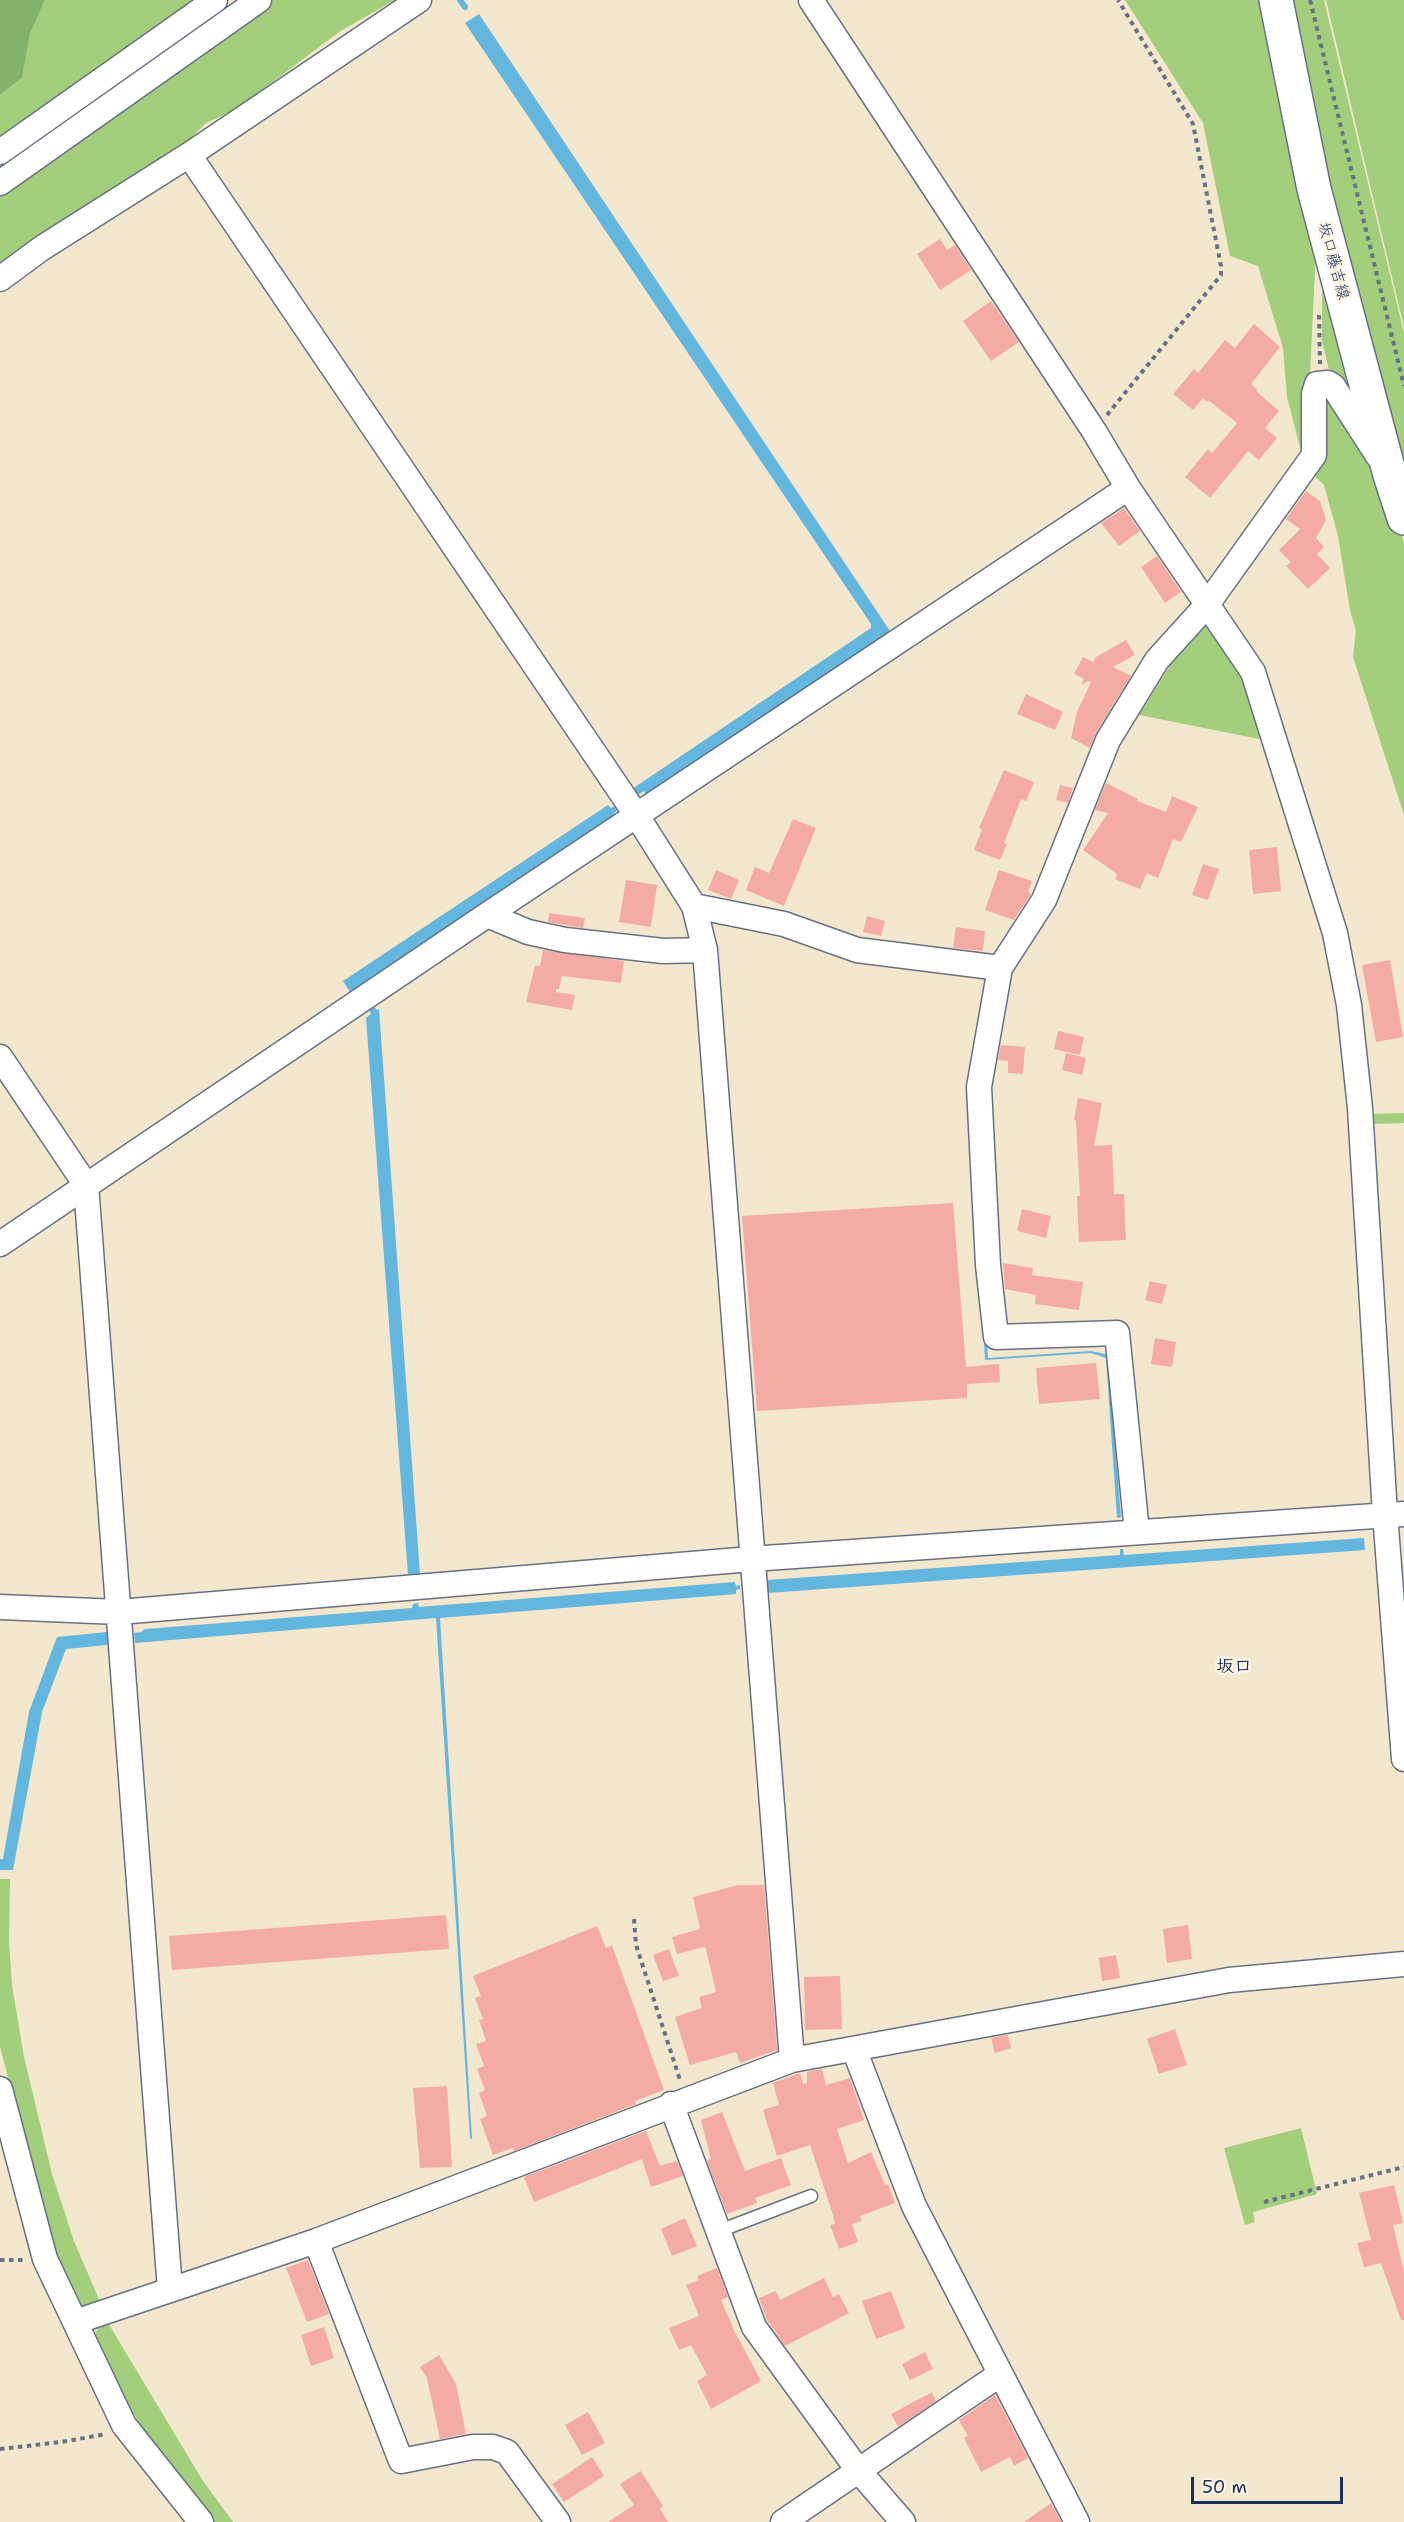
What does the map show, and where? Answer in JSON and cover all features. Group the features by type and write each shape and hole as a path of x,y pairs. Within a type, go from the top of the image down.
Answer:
{"main road":[{"name":"坂口藤吉線","path":"1276,0 1314,189 1390,476 1404,518"}],"street":[{"path":"0,152 215,0"},
{"path":"0,183 259,0"},
{"path":"0,279 42,248 189,155 419,0"},
{"path":"811,0 1094,431 1128,488 1253,672 1335,933 1349,1005 1360,1108 1394,1514 1404,1759"},
{"path":"189,155 637,816 694,906 705,950 792,2060"},
{"path":"1137,1532 1117,1333 996,1337 988,1265 979,1087 1000,968 1044,900 1108,740 1157,660 1206,606 1314,455 1314,394 1317,384 1328,383 1333,386 1390,476"},
{"path":"0,1244 487,915 1128,488"},
{"path":"694,906 784,924 857,950 1000,968"},
{"path":"487,915 528,932 565,940 663,951 705,950"},
{"path":"0,1057 86,1185 170,2290"},
{"path":"0,1607 120,1612 751,1559 1394,1514"},
{"path":"75,2322 316,2241 679,2101 792,2060 1229,1980 1404,1965"},
{"path":"854,2049 914,2206 999,2375 1077,2522"},
{"path":"0,2090 45,2259 124,2425 201,2522"},
{"path":"679,2101 719,2230 754,2327 858,2470 903,2522"},
{"path":"316,2241 401,2461 474,2447 493,2447 507,2452 558,2522"},
{"path":"783,2522 999,2375"}],"lane":[{"path":"719,2230 811,2196"}],"path":[{"path":"1094,431 1221,275 1193,124 1118,0"},
{"path":"1310,0 1404,386"},
{"path":"634,1919 636,1945 679,2101"},
{"path":"1264,2202 1404,2167"},
{"path":"0,2449 103,2436 124,2425"}],"green space":[{"path":"0,0 45,0 30,34 22,78 0,95"},
{"path":"45,0 203,0 0,143 0,95 22,78 30,34"},
{"path":"273,0 395,0 339,32 237,109 206,123 187,142 0,272 0,193 247,22"},
{"path":"1125,0 1263,0 1317,228 1309,396 1303,459 1287,397 1283,348 1258,266 1230,256 1203,123"},
{"path":"1282,0 1324,0 1404,333 1404,483"},
{"path":"1326,0 1404,0 1404,327 1369,181"},
{"path":"1322,276 1372,434 1330,374 1322,341"},
{"path":"1326,396 1388,485 1404,543 1404,815 1353,657 1356,631 1350,610 1338,536 1324,485 1314,475"},
{"path":"1207,622 1246,682 1264,740 1139,715 1173,661"},
{"path":"1404,1113 1404,1123 1372,1124 1371,1114"},
{"path":"0,1879 10,1879 9,1942 12,1985 24,2057 52,2174 74,2241 101,2304 90,2308 76,2304 62,2275 0,2047"},
{"path":"1301,2128 1317,2194 1253,2212 1255,2222 1245,2225 1224,2148"},
{"path":"108,2323 203,2481 233,2522 212,2522 185,2489 137,2419 111,2376 94,2336 98,2328"}],"water":[{"path":"479,14 890,631 646,795 644,791 636,796 632,789 871,628 871,624 465,23"},
{"path":"608,805 611,808 614,806 617,811 615,815 360,985 362,989 357,993 355,989 350,992 343,981"},
{"path":"377,1001 374,1007 379,1009 420,1574 408,1575 366,1018 371,1014 368,1008"},
{"path":"972,1107 988,1358 1091,1351 1105,1354 1108,1358 1121,1517 1117,1518 1106,1358 1091,1353 985,1360"},
{"path":"1364,1538 1365,1550 768,1593 767,1580 1120,1555 1120,1549 1123,1549 1124,1555"},
{"path":"735,1582 736,1586 740,1585 736,1594 440,1618 472,2139 470,2138 436,1618 135,1643 134,1633 145,1629 412,1608 413,1604 418,1603 419,1607"},
{"path":"107,1632 107,1636 110,1635 107,1645 66,1649 42,1712 13,1870 0,1870 0,1859 3,1859 29,1712 57,1637"}],"building":[{"path":"940,239 947,250 955,245 971,270 940,290 917,254"},
{"path":"991,301 1019,342 991,361 963,321"},
{"path":"1254,324 1280,347 1251,384 1279,411 1265,428 1277,438 1259,460 1248,451 1210,498 1185,477 1208,449 1212,453 1237,423 1208,400 1207,402 1203,398 1193,410 1173,394 1194,369 1198,373 1225,340 1235,348"},
{"path":"1306,491 1320,501 1326,520 1316,538 1324,547 1317,554 1330,568 1308,589 1286,566 1291,562 1279,550 1300,529 1286,519"},
{"path":"1124,508 1140,531 1119,546 1101,523"},
{"path":"1157,556 1181,592 1165,603 1141,567"},
{"path":"1126,640 1135,655 1113,667 1131,676 1096,733 1090,748 1071,738 1077,712 1091,682 1088,681 1081,685 1084,679 1074,674 1083,657 1093,662 1096,657"},
{"path":"1026,694 1063,712 1055,730 1017,714"},
{"path":"1004,770 1034,782 1026,801 1021,799 1000,860 974,850 982,829 979,828"},
{"path":"1106,783 1138,799 1137,801 1166,812 1172,796 1198,807 1181,842 1173,839 1158,878 1147,873 1140,889 1115,879 1117,874 1083,850 1108,813 1095,810"},
{"path":"1060,785 1073,788 1068,803 1056,800"},
{"path":"793,819 816,828 784,906 746,890 755,867 769,873"},
{"path":"1277,847 1281,891 1253,894 1249,850"},
{"path":"1203,864 1219,869 1208,900 1192,895"},
{"path":"716,870 739,880 731,899 708,890"},
{"path":"999,870 1032,881 1028,892 1031,894 1014,920 985,910"},
{"path":"626,880 657,885 651,927 619,922"},
{"path":"549,913 585,918 583,928 548,922"},
{"path":"867,916 885,921 881,936 863,932"},
{"path":"956,927 985,931 983,951 953,948"},
{"path":"543,950 624,961 621,983 562,976 556,992 575,995 572,1010 526,1002 535,966 540,966"},
{"path":"1390,960 1403,1037 1376,1042 1362,965"},
{"path":"1058,1031 1084,1037 1080,1055 1054,1049"},
{"path":"1001,1045 1025,1047 1023,1074 1008,1073 1008,1061 998,1060"},
{"path":"1066,1053 1086,1058 1082,1075 1062,1070"},
{"path":"1078,1098 1102,1103 1094,1146 1112,1145 1114,1194 1124,1194 1126,1240 1079,1242 1077,1196 1080,1196 1076,1121 1074,1120"},
{"path":"953,1203 966,1367 999,1364 1000,1382 967,1384 967,1398 757,1411 742,1216"},
{"path":"1022,1209 1051,1216 1046,1238 1017,1231"},
{"path":"1003,1263 1033,1268 1032,1275 1083,1282 1079,1310 1035,1304 1036,1295 1005,1289"},
{"path":"1150,1281 1167,1285 1162,1304 1145,1300"},
{"path":"1155,1338 1176,1342 1172,1367 1151,1364"},
{"path":"1096,1363 1100,1399 1039,1404 1036,1368"},
{"path":"738,1885 764,1885 777,2050 740,2063 736,2052 690,2065 675,2017 702,2008 699,1997 716,1992 706,1949 704,1947 677,1954 672,1937 700,1929 693,1897"},
{"path":"446,1915 449,1949 172,1970 169,1936"},
{"path":"1188,1925 1192,1959 1167,1963 1163,1929"},
{"path":"597,1926 606,1948 612,1945 664,2090 635,2101 636,2104 514,2151 513,2148 493,2155 480,2119 487,2116 479,2093 485,2090 477,2069 484,2066 476,2044 486,2041 479,2020 483,2019 475,1998 481,1996 473,1976"},
{"path":"669,1949 679,1976 663,1981 653,1955"},
{"path":"1116,1955 1120,1978 1102,1981 1099,1958"},
{"path":"840,1976 842,2029 805,2030 804,1977"},
{"path":"1175,2029 1187,2065 1159,2074 1147,2039"},
{"path":"1008,2035 1011,2048 995,2053 991,2038"},
{"path":"822,2069 826,2085 850,2078 864,2120 837,2129 848,2163 871,2152 895,2203 860,2216 862,2221 852,2224 858,2242 839,2249 830,2225 835,2224 833,2215 810,2145 777,2156 763,2110 779,2105 773,2083 800,2073 803,2084 807,2083 807,2072"},
{"path":"447,2086 452,2167 420,2168 413,2088"},
{"path":"722,2112 745,2171 781,2158 791,2185 755,2198 757,2203 727,2214 707,2161 711,2159 701,2120"},
{"path":"646,2131 660,2166 677,2161 683,2176 651,2187 642,2159 534,2202 524,2177"},
{"path":"1394,2185 1403,2223 1393,2225 1404,2272 1404,2320 1401,2320 1381,2263 1364,2267 1357,2243 1371,2240 1359,2193"},
{"path":"685,2218 697,2246 672,2256 661,2229"},
{"path":"308,2260 329,2314 307,2322 286,2268"},
{"path":"717,2268 728,2297 721,2300 761,2381 711,2409 697,2381 707,2375 691,2345 679,2350 669,2328 699,2316 686,2285 699,2280 697,2276"},
{"path":"824,2278 833,2297 839,2294 849,2313 785,2346 767,2320 759,2298 776,2291 780,2300"},
{"path":"891,2291 905,2328 876,2339 862,2301"},
{"path":"324,2327 334,2358 311,2366 301,2335"},
{"path":"925,2352 933,2369 910,2380 902,2364"},
{"path":"439,2355 456,2384 466,2434 440,2439 427,2378 420,2367"},
{"path":"932,2392 936,2401 898,2427 891,2414"},
{"path":"995,2395 1028,2458 1014,2466 1010,2457 981,2472 964,2438 968,2436 959,2420"},
{"path":"588,2412 605,2443 582,2455 565,2425"},
{"path":"592,2457 604,2476 564,2502 552,2484"},
{"path":"641,2471 663,2506 660,2509 668,2522 608,2522 634,2505 620,2484"},
{"path":"1051,2503 1061,2522 1024,2522"}],"waterway":[{"path":"460,0 465,7"}],"district":[{"name":"坂口","path":"1234,1667"}]}
